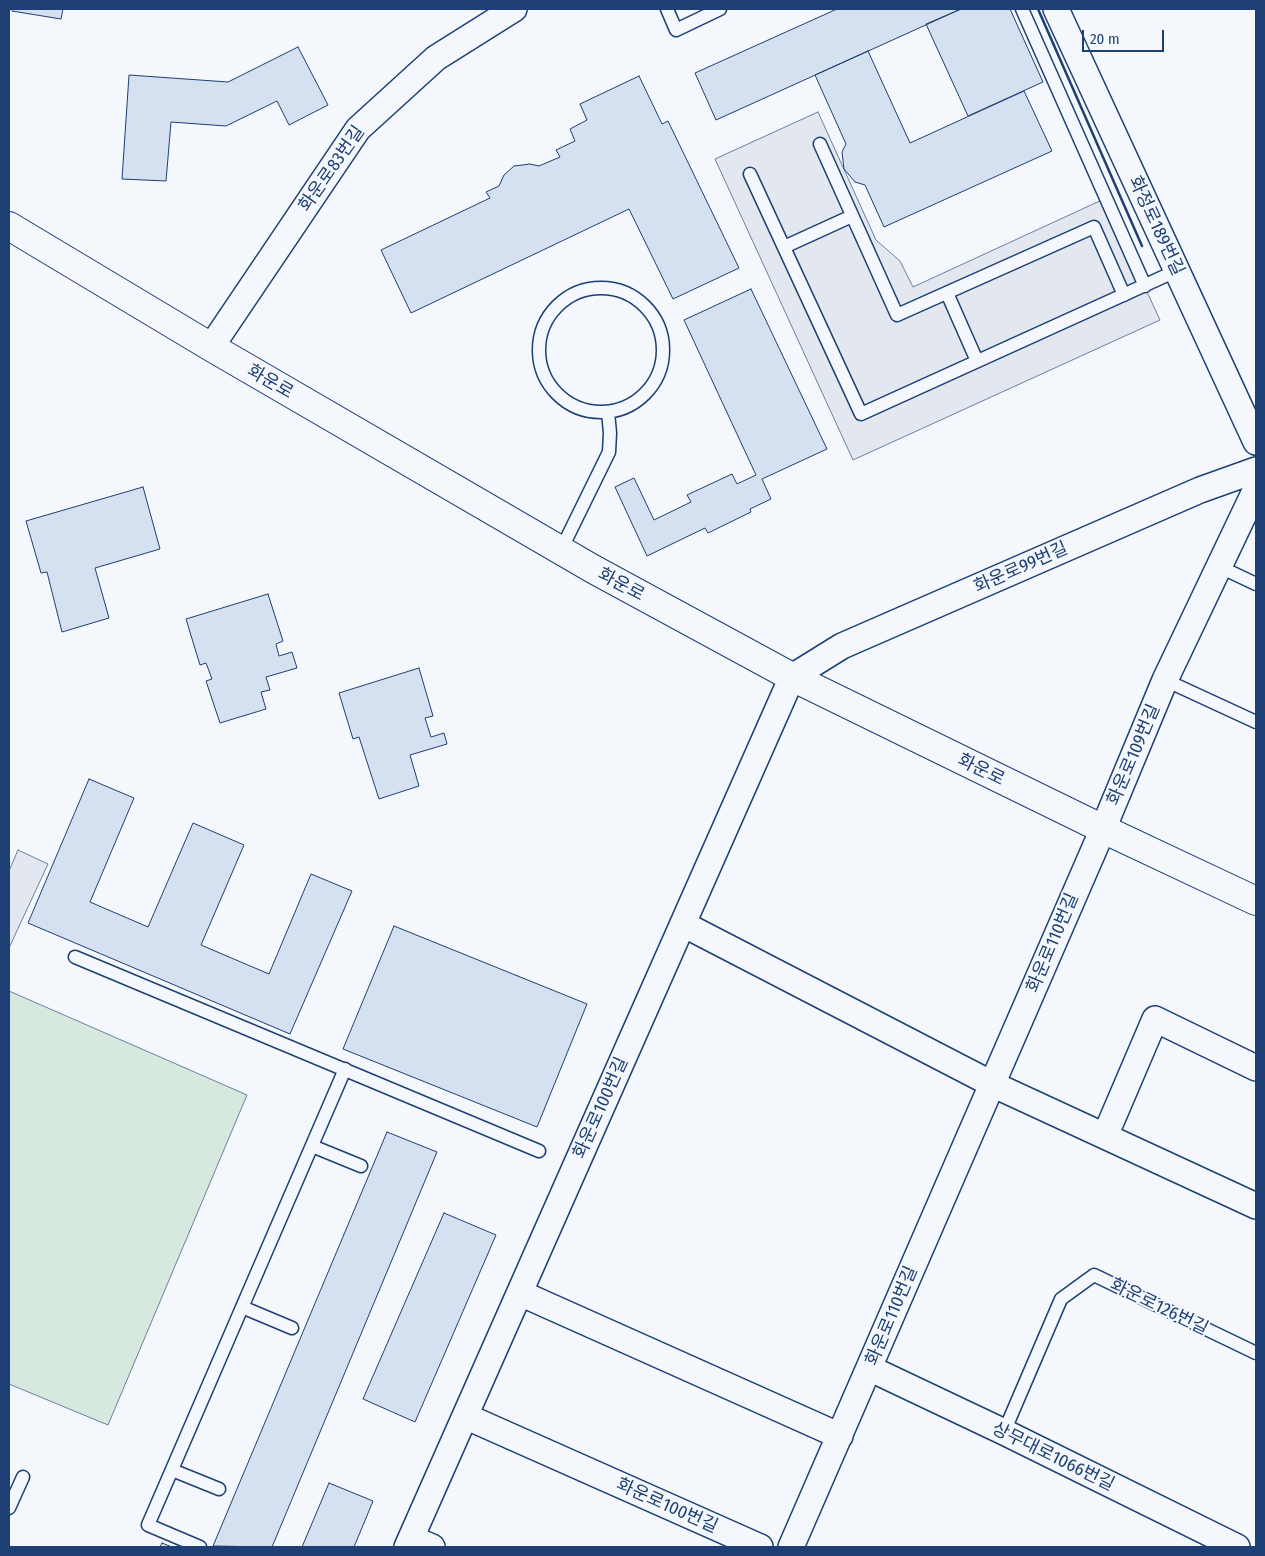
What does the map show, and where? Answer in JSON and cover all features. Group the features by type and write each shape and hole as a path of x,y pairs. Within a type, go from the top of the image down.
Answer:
{"street":[{"name":"화운로83번길","path":"211,347 358,129 436,58 514,9"},
{"name":"화정로189번길","path":"1056,9 1256,442"},
{"name":"화운로","path":"9,226 560,552 792,677 1103,830 1256,901"},
{"name":"화운로99번길","path":"792,677 842,646 1200,490 1256,470"},
{"name":"화운로109번길","path":"1103,830 1165,680 1256,489"},
{"name":"화운로100번길","path":"417,1544 466,1416 792,677"},
{"name":"화운로110번길","path":"791,1547 1103,830"},
{"path":"683,924 992,1084 1256,1206"},
{"path":"1105,1136 1155,1019 1256,1068"},
{"path":"520,1293 840,1436"},
{"name":"상무대로1066번길","path":"869,1368 1237,1547"},
{"name":"화운로100번길","path":"466,1416 760,1547"}],"lane":[{"path":"667,9 676,30 720,9"},
{"path":"1022,9 1145,286"},
{"path":"820,144 897,316 1094,227 1124,295"},
{"path":"750,174 861,414 1176,271"},
{"path":"784,247 852,216"},
{"path":"599,287 620,290 639,300 653,315 662,334 663,356 658,376 646,394 628,406 608,412 590,411 573,406 558,395 547,382 540,365 538,347 546,322 562,300 578,292 599,287"},
{"path":"947,293 977,361"},
{"path":"560,552 608,452 610,433 608,412"},
{"path":"1218,566 1256,584"},
{"path":"1165,680 1256,722"},
{"path":"75,956 539,1151"},
{"path":"200,1547 148,1524 345,1069"},
{"path":"312,1146 361,1166"},
{"name":"화운로126번길","path":"1004,1432 1062,1299 1094,1275 1256,1353"},
{"path":"242,1308 292,1328"},
{"path":"172,1470 219,1489"},
{"path":"9,1508 23,1476"}],"shaded area":[{"path":"818,112 876,240 900,261 913,287 1104,199 1160,320 853,460 715,159"},
{"path":"18,850 48,864 9,948 9,871"},
{"path":"9,991 247,1095 108,1425 9,1384"}],"building":[{"path":"12,9 63,9 61,19 12,11"},
{"path":"837,9 961,9 716,120 695,73"},
{"path":"961,9 1010,9 1043,82 968,116 926,24"},
{"path":"298,47 328,105 289,125 277,101 226,126 171,122 166,181 122,179 129,75 228,82"},
{"path":"868,51 910,143 1024,91 1052,151 884,227 865,185 855,182 844,169 842,152 846,144 815,75"},
{"path":"639,76 662,124 668,121 739,268 673,299 629,209 411,313 381,250 490,198 486,192 499,186 504,175 514,166 530,164 539,166 560,157 556,150 575,141 570,129 587,120 580,104"},
{"path":"751,289 827,449 762,479 771,499 750,509 751,512 708,533 705,528 647,556 615,487 634,478 654,520 691,502 687,495 732,474 737,484 756,475 684,320"},
{"path":"143,487 160,549 95,568 109,618 62,632 47,572 41,573 26,521"},
{"path":"268,594 283,641 276,644 279,656 292,652 297,668 266,677 270,690 261,692 266,709 220,723 206,681 212,679 206,663 200,665 186,619"},
{"path":"419,668 433,716 425,718 431,737 444,733 447,744 410,755 419,786 379,799 359,737 353,739 339,693"},
{"path":"89,779 134,798 90,902 148,927 193,823 244,845 201,945 269,974 311,874 352,891 290,1034 28,923"},
{"path":"394,926 587,1004 537,1127 343,1049"},
{"path":"387,1132 437,1152 272,1547 213,1546"},
{"path":"444,1213 496,1235 415,1422 363,1399"},
{"path":"329,1483 373,1501 354,1547 302,1547"},
{"path":"162,1543 172,1547 160,1547"}],"wall":[{"path":"1038,9 1142,246"}]}
